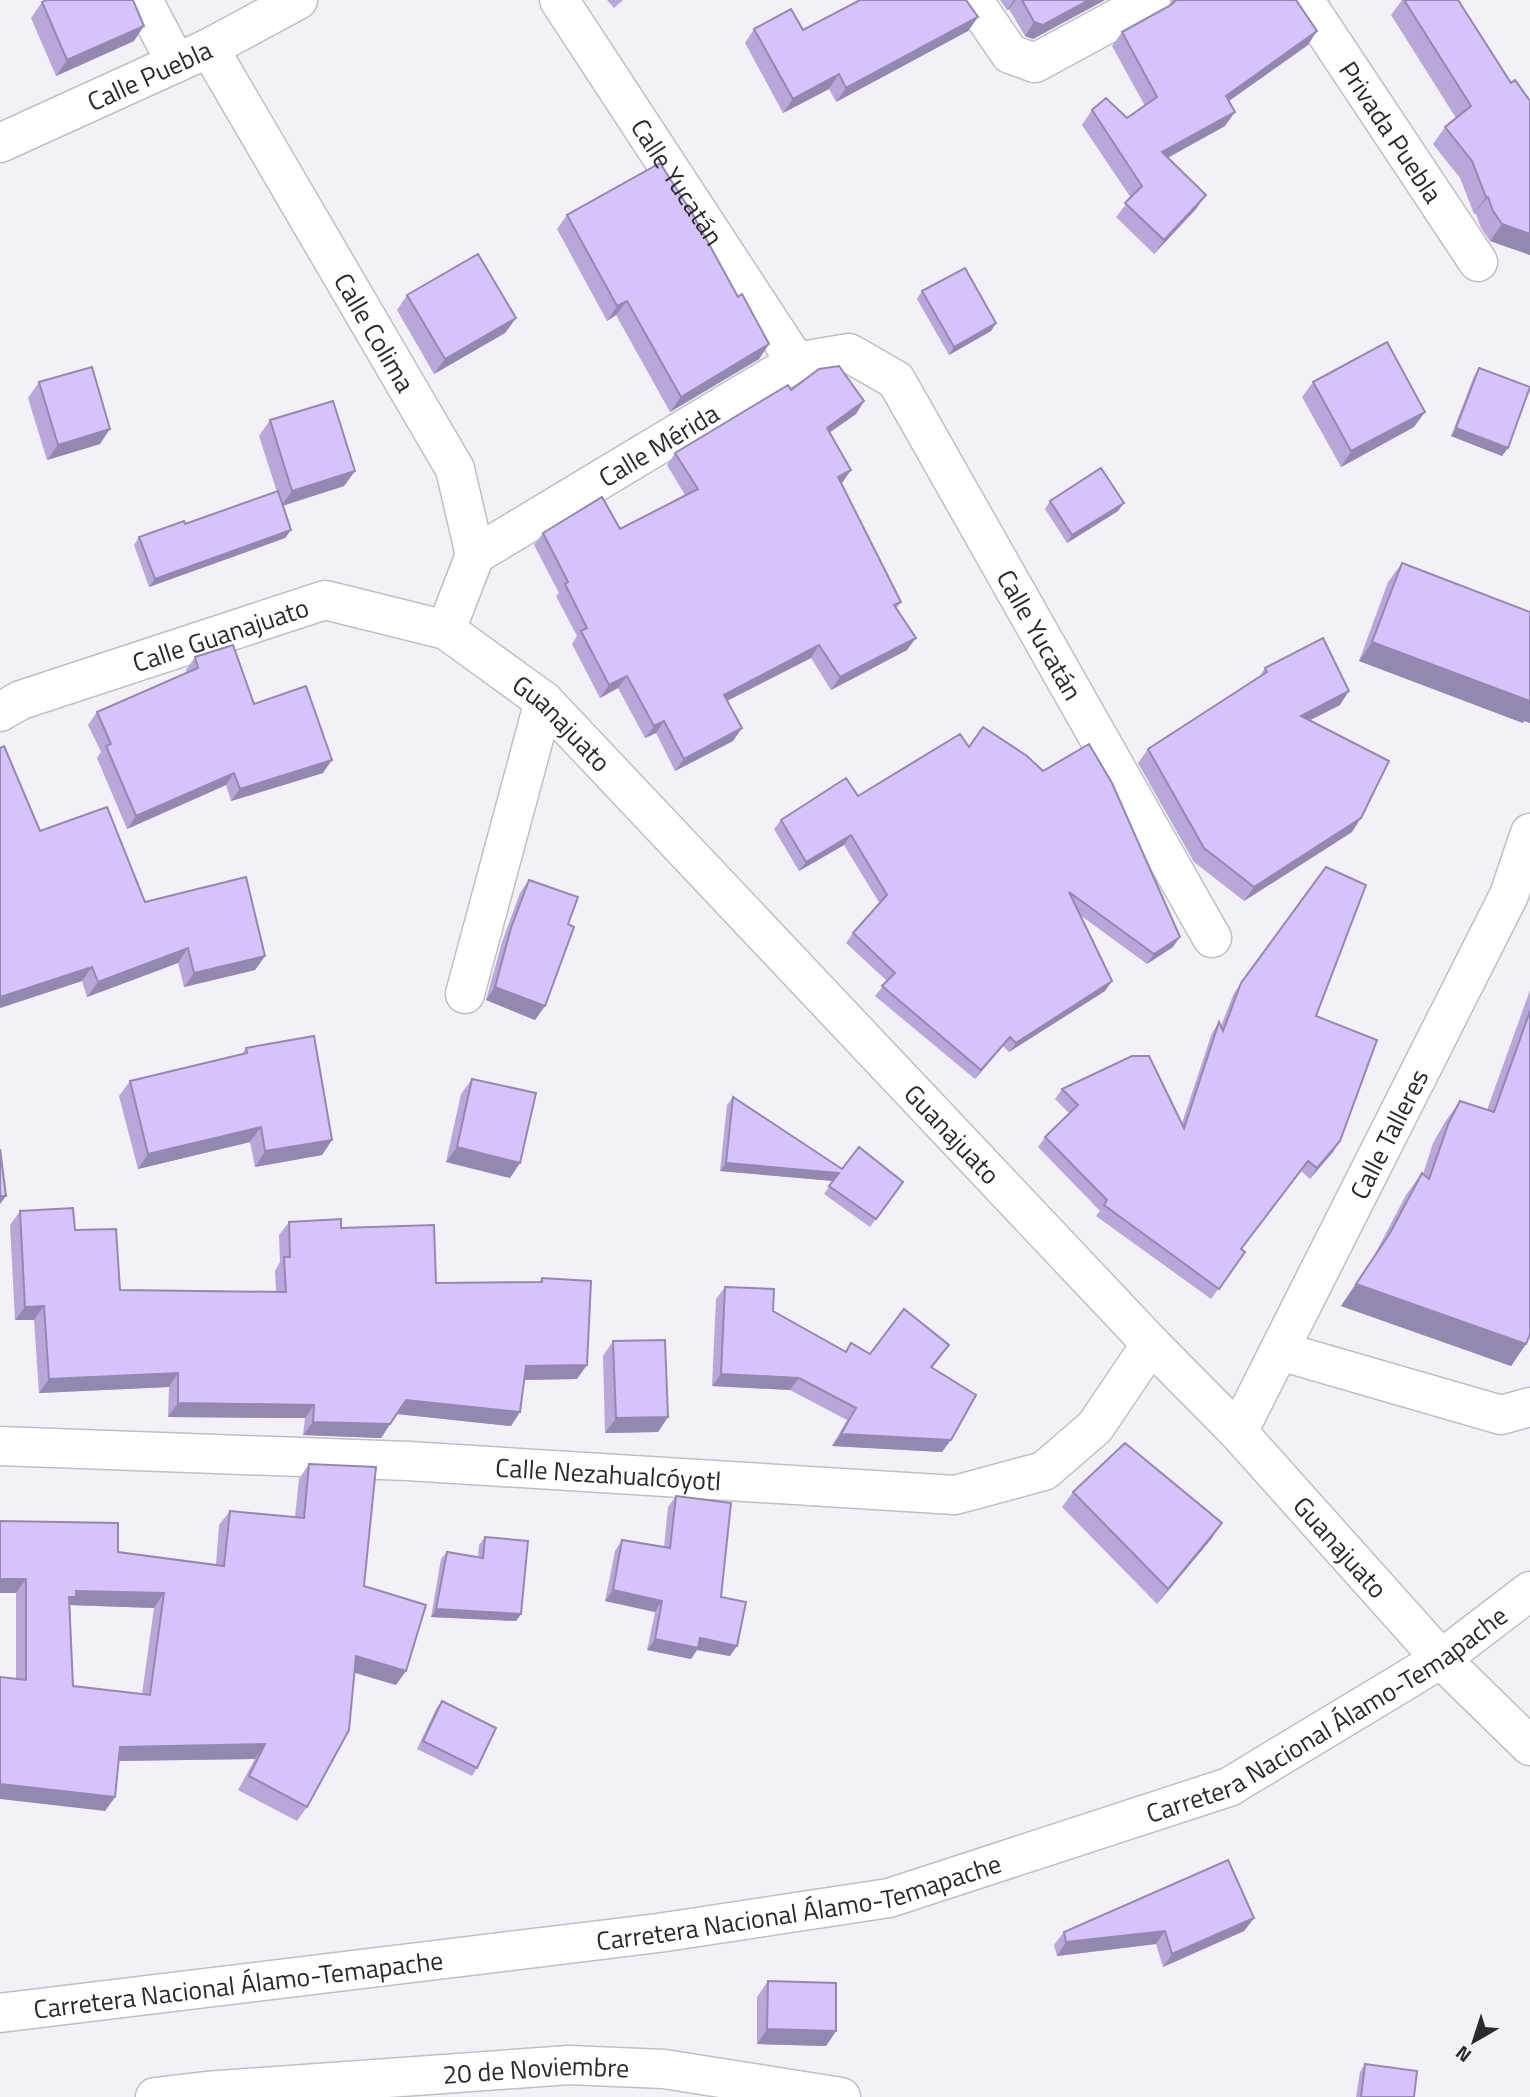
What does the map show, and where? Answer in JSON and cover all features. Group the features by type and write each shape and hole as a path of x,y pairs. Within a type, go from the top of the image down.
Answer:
{"street":[{"name":"Calle Colima","path":"143,0 192,56 455,469 475,555"},
{"name":"Calle Puebla","path":"0,143 192,56 298,0"},
{"name":"Calle Yucatán","path":"559,0 796,362"},
{"path":"973,0 1010,54 1035,63 1151,0"},
{"name":"Privada Puebla","path":"1304,0 1478,262"},
{"name":"Calle Yucatán","path":"849,353 896,380 1212,938"},
{"name":"Calle Mérida","path":"475,555 796,362 849,353"},
{"path":"446,630 475,555"},
{"name":"Calle Guanajuato","path":"7,698 324,600 446,630"},
{"name":"Guanajuato","path":"446,630 544,701 1151,1344 1238,1432 1441,1658 1530,1746"},
{"path":"465,994 544,701"},
{"name":"Calle Talleres","path":"1238,1432 1509,895 1530,833"},
{"name":"Calle Nezahualcóyotl","path":"0,1446 408,1461 955,1495 1044,1472 1095,1427 1151,1344"},
{"path":"1280,1351 1500,1415 1530,1407"},
{"name":"Carretera Nacional Álamo-Temapache","path":"0,2014 658,1933 889,1898 1229,1787 1441,1658 1530,1591"},
{"name":"20 de Noviembre","path":"155,2097 569,2065 660,2083 841,2097"}],"building":[{"path":"133,0 144,26 67,60 42,2"},
{"path":"860,0 966,0 978,17 846,88 839,74 793,99 754,29 791,9 803,30"},
{"path":"1022,0 1089,0 1043,25 1034,22"},
{"path":"1176,0 1296,0 1317,31 1226,96 1235,112 1162,152 1206,195 1164,240 1125,203 1142,186 1092,110 1106,98 1127,118 1157,97 1122,32"},
{"path":"1404,0 1458,0 1511,83 1515,80 1530,101 1530,234 1502,224 1486,197 1472,161 1445,127 1471,106"},
{"path":"660,163 692,213 738,297 742,294 769,344 681,397 627,301 617,306 567,215"},
{"path":"478,254 516,318 445,359 407,295"},
{"path":"965,268 996,323 954,347 922,291"},
{"path":"1387,342 1425,412 1351,451 1313,382"},
{"path":"839,366 864,401 827,428 851,470 838,477 901,602 894,605 916,638 840,677 819,645 724,695 742,728 684,759 664,721 654,726 627,676 609,685 581,631 587,628 543,533 602,497 620,529 698,489 675,453 788,385 791,390 819,369"},
{"path":"92,367 110,429 58,445 39,382"},
{"path":"1479,368 1530,387 1508,448 1456,428"},
{"path":"333,401 355,471 292,491 270,420"},
{"path":"1101,468 1124,503 1072,535 1050,501"},
{"path":"278,491 291,530 155,579 139,537 184,521 185,524"},
{"path":"1402,563 1530,612 1530,701 1372,642"},
{"path":"1323,638 1349,691 1301,716 1389,761 1361,818 1254,887 1204,848 1148,749 1267,672 1265,668"},
{"path":"233,645 254,704 306,686 332,760 240,789 234,773 136,816 106,746 111,744 97,712 198,668 195,657"},
{"path":"983,727 1027,756 1043,771 1089,744 1112,783 1180,937 1154,954 1069,892 1112,981 1016,1043 1010,1037 981,1070 882,986 895,973 853,933 887,895 851,835 806,862 781,820 846,778 858,796 960,734 969,747"},
{"path":"4,746 40,831 107,807 145,902 246,877 265,956 194,973 188,948 98,982 92,967 0,997 0,748"},
{"path":"1326,867 1366,885 1316,1016 1377,1040 1340,1141 1317,1168 1308,1161 1241,1249 1245,1252 1219,1289 1104,1205 1107,1200 1045,1137 1078,1105 1062,1089 1132,1056 1149,1056 1184,1128 1219,1022 1223,1031 1241,983"},
{"path":"529,880 578,897 568,924 574,927 545,1006 495,987 511,928"},
{"path":"1530,1011 1530,1334 1526,1344 1356,1284 1390,1233 1422,1173 1429,1179 1449,1122 1460,1101 1494,1112"},
{"path":"314,1036 332,1140 265,1151 261,1127 148,1154 130,1081 247,1053 246,1048"},
{"path":"472,1079 536,1093 520,1163 457,1147"},
{"path":"733,1097 842,1169 859,1147 903,1182 876,1219 829,1186 839,1173 726,1163"},
{"path":"0,1149 6,1196 0,1196"},
{"path":"73,1208 75,1230 116,1229 120,1290 286,1292 284,1257 290,1257 289,1222 341,1219 341,1228 434,1225 436,1283 542,1282 542,1278 591,1281 587,1365 526,1366 520,1412 406,1400 390,1424 313,1422 314,1405 178,1403 178,1373 49,1379 44,1306 25,1307 20,1211"},
{"path":"725,1287 774,1289 773,1311 846,1352 851,1343 870,1354 904,1309 949,1345 931,1367 976,1395 951,1440 841,1434 856,1408 799,1378 721,1374"},
{"path":"665,1340 668,1417 616,1418 613,1341"},
{"path":"1125,1443 1222,1523 1168,1589 1073,1492"},
{"path":"309,1464 376,1467 364,1586 426,1605 406,1671 356,1656 349,1730 307,1807 249,1776 265,1744 120,1747 115,1797 0,1784 0,1677 26,1680 26,1579 0,1579 0,1521 118,1523 118,1552 224,1566 230,1511 304,1518","holes":["76,1591 164,1593 150,1695 73,1686 69,1597 76,1597"]},
{"path":"676,1496 731,1503 721,1597 746,1602 737,1646 700,1638 698,1648 655,1639 662,1601 613,1590 622,1540 670,1548"},
{"path":"485,1537 528,1541 521,1614 436,1609 447,1552 483,1558"},
{"path":"442,1701 496,1728 477,1768 423,1741"},
{"path":"1228,1860 1254,1918 1172,1954 1165,1931 1066,1942 1064,1932"},
{"path":"768,1981 836,1983 836,2031 767,2029"},
{"path":"1365,2064 1417,2071 1414,2097 1361,2097"}]}
